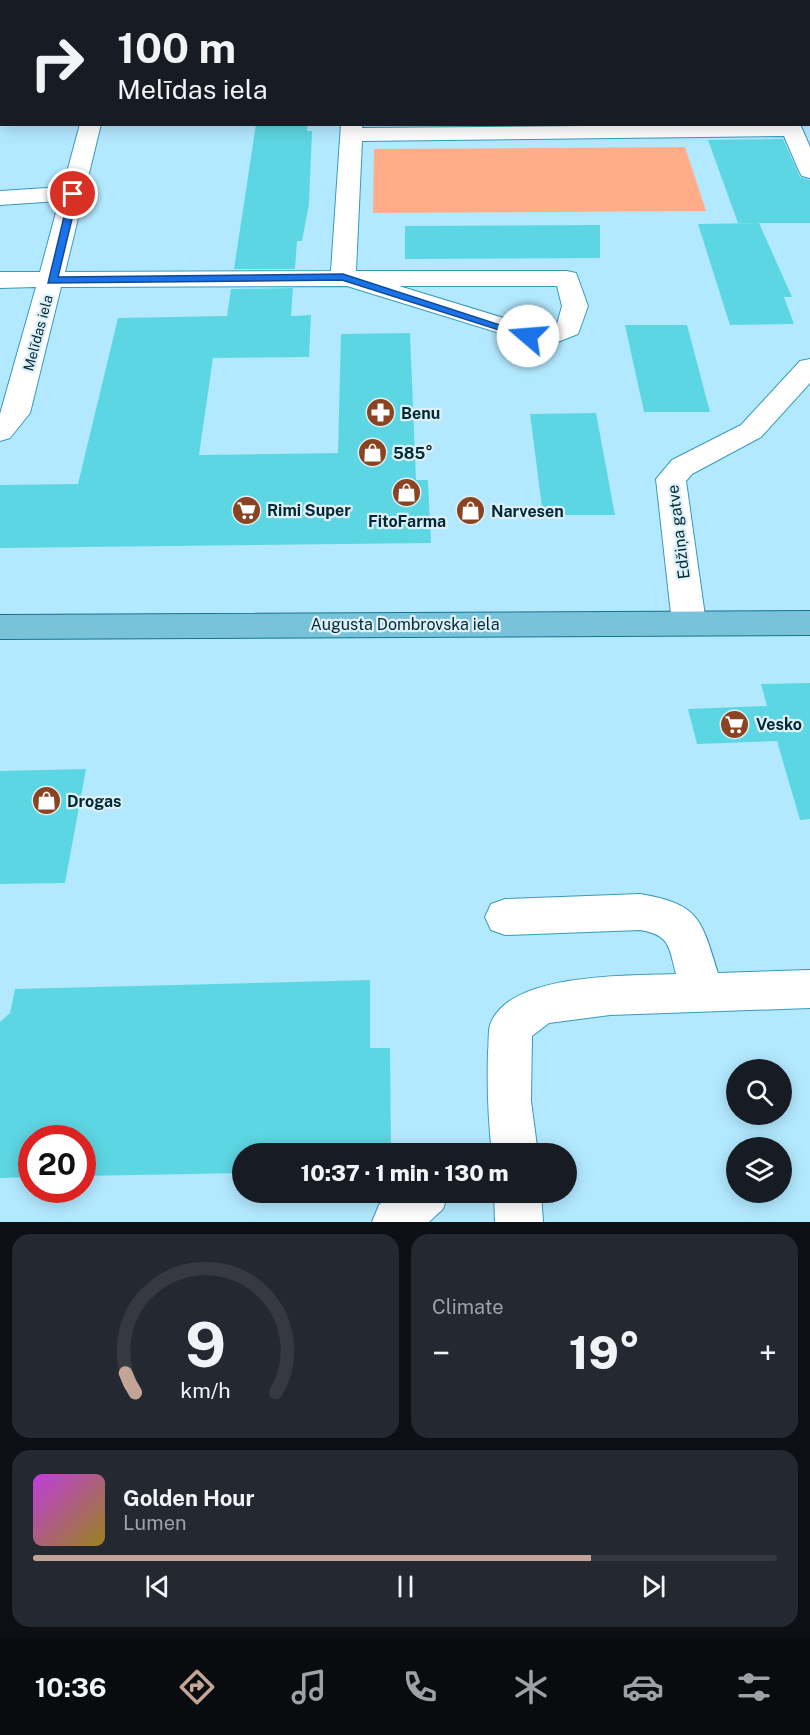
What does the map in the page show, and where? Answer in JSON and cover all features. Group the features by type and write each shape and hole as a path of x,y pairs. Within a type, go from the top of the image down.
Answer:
{"main road":[{"name":"Augusta Dombrovska iela","path":"0,627 810,623"}],"street":[{"name":"Melīdas iela","path":"0,432 16,413 90,126"},
{"path":"343,277 351,130 790,127 810,171"},
{"path":"0,198 34,194 73,194"},
{"path":"0,280 343,277 567,278 574,306 569,328 545,339 343,277"},
{"name":"Edžiņa gatve","path":"689,623 671,479 682,467 732,444 751,431 810,367"},
{"path":"505,917 640,912 664,916 684,930 703,994"},
{"path":"513,1143 508,1101 511,1027 540,1005 610,996 810,989"},
{"path":"396,1222 415,1203"},
{"path":"518,1203 519,1222"}],"shaded area":[{"path":"685,147 706,211 373,213 374,149"}],"building":[{"path":"256,126 308,126 307,131 312,131 309,204 302,241 297,241 295,269 234,269"},
{"path":"783,139 800,177 810,180 810,223 738,223 708,140"},
{"path":"759,223 792,297 784,297 794,324 730,325 698,224"},
{"path":"600,225 600,258 405,259 405,226"},
{"path":"293,288 291,316 311,315 309,357 213,358 199,455 338,453 341,334 410,333 416,480 428,480 431,543 0,548 0,485 78,484 118,318 227,316 231,289"},
{"path":"625,325 687,325 710,412 644,412"},
{"path":"596,413 615,515 543,515 530,414"},
{"path":"810,683 810,819 800,820 777,741 697,744 688,709 767,706 761,684"},
{"path":"86,769 65,883 0,884 0,771"},
{"path":"370,980 370,1048 390,1048 391,1143 232,1143 232,1173 96,1176 96,1125 18,1125 18,1177 0,1178 0,1022 10,1013 15,989"}],"place":[{"name":"Benu","path":"380,413"},
{"name":"585°","path":"372,453"},
{"name":"FitoFarma","path":"407,493"},
{"name":"Rimi Super","path":"246,510"},
{"name":"Narvesen","path":"470,511"},
{"name":"Vesko","path":"735,724"},
{"name":"Drogas","path":"46,801"}],"route":[{"path":"73,194 52,280 343,277 528,336"}]}
